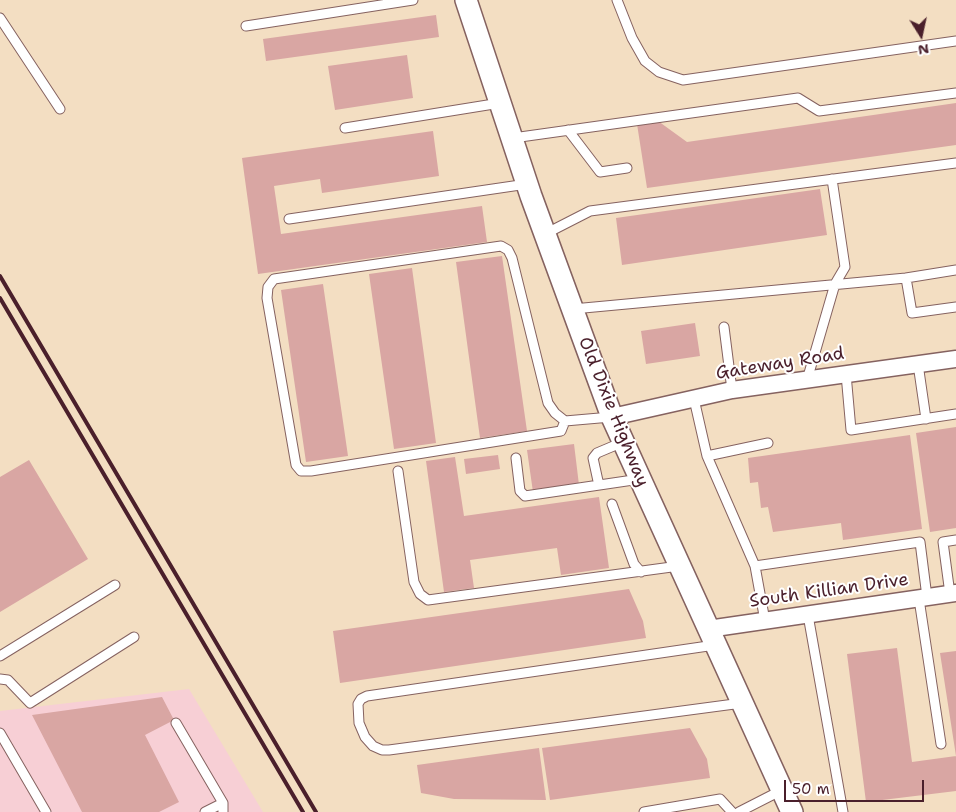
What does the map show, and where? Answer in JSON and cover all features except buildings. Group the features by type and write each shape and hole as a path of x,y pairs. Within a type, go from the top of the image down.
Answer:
{"street":[{"name":"Old Dixie Highway","path":"466,0 527,184 612,417 792,812"},
{"name":"Gateway Road","path":"612,417 732,390 956,359"},
{"name":"South Killian Drive","path":"712,637 765,621 953,594"}],"lane":[{"path":"246,26 413,0"},
{"path":"616,0 632,38 645,60 659,72 683,80 956,41"},
{"path":"0,18 60,109"},
{"path":"512,138 798,98 819,111 956,92"},
{"path":"345,128 500,103"},
{"path":"568,130 600,172 627,168"},
{"path":"545,234 590,211 956,163"},
{"path":"807,380 835,284 845,267 832,180"},
{"path":"289,219 527,184"},
{"path":"565,421 561,431 311,471 301,471 296,465 267,298 268,287 274,279 501,246 508,250 512,258 548,403 554,412 565,421 612,417"},
{"path":"572,310 906,278 956,270"},
{"path":"906,278 912,313 956,307"},
{"path":"724,327 732,390"},
{"path":"918,364 926,419"},
{"path":"846,374 851,430 956,414"},
{"path":"694,399 707,456 756,566 765,621"},
{"path":"600,484 593,458 596,452 623,442"},
{"path":"707,456 768,443"},
{"path":"516,458 520,491 525,496 640,479"},
{"path":"398,471 414,582 420,594 428,600 680,566"},
{"path":"612,504 634,564 641,572"},
{"path":"953,594 943,542 956,540"},
{"path":"756,566 920,542 923,598 941,744"},
{"path":"0,656 115,585"},
{"path":"808,615 843,812"},
{"path":"0,679 8,680 30,703 134,637"},
{"path":"712,637 367,696 358,704 359,723 365,737 373,746 382,750 389,750 742,704"},
{"path":"176,723 223,808 205,812"},
{"path":"0,733 46,812"},
{"path":"739,812 782,790"},
{"path":"644,812 720,799 732,812"}],"shaded area":[{"path":"189,689 263,812 0,812 0,711"}],"railway":[{"path":"0,276 316,812"},
{"path":"0,298 303,812"}]}
